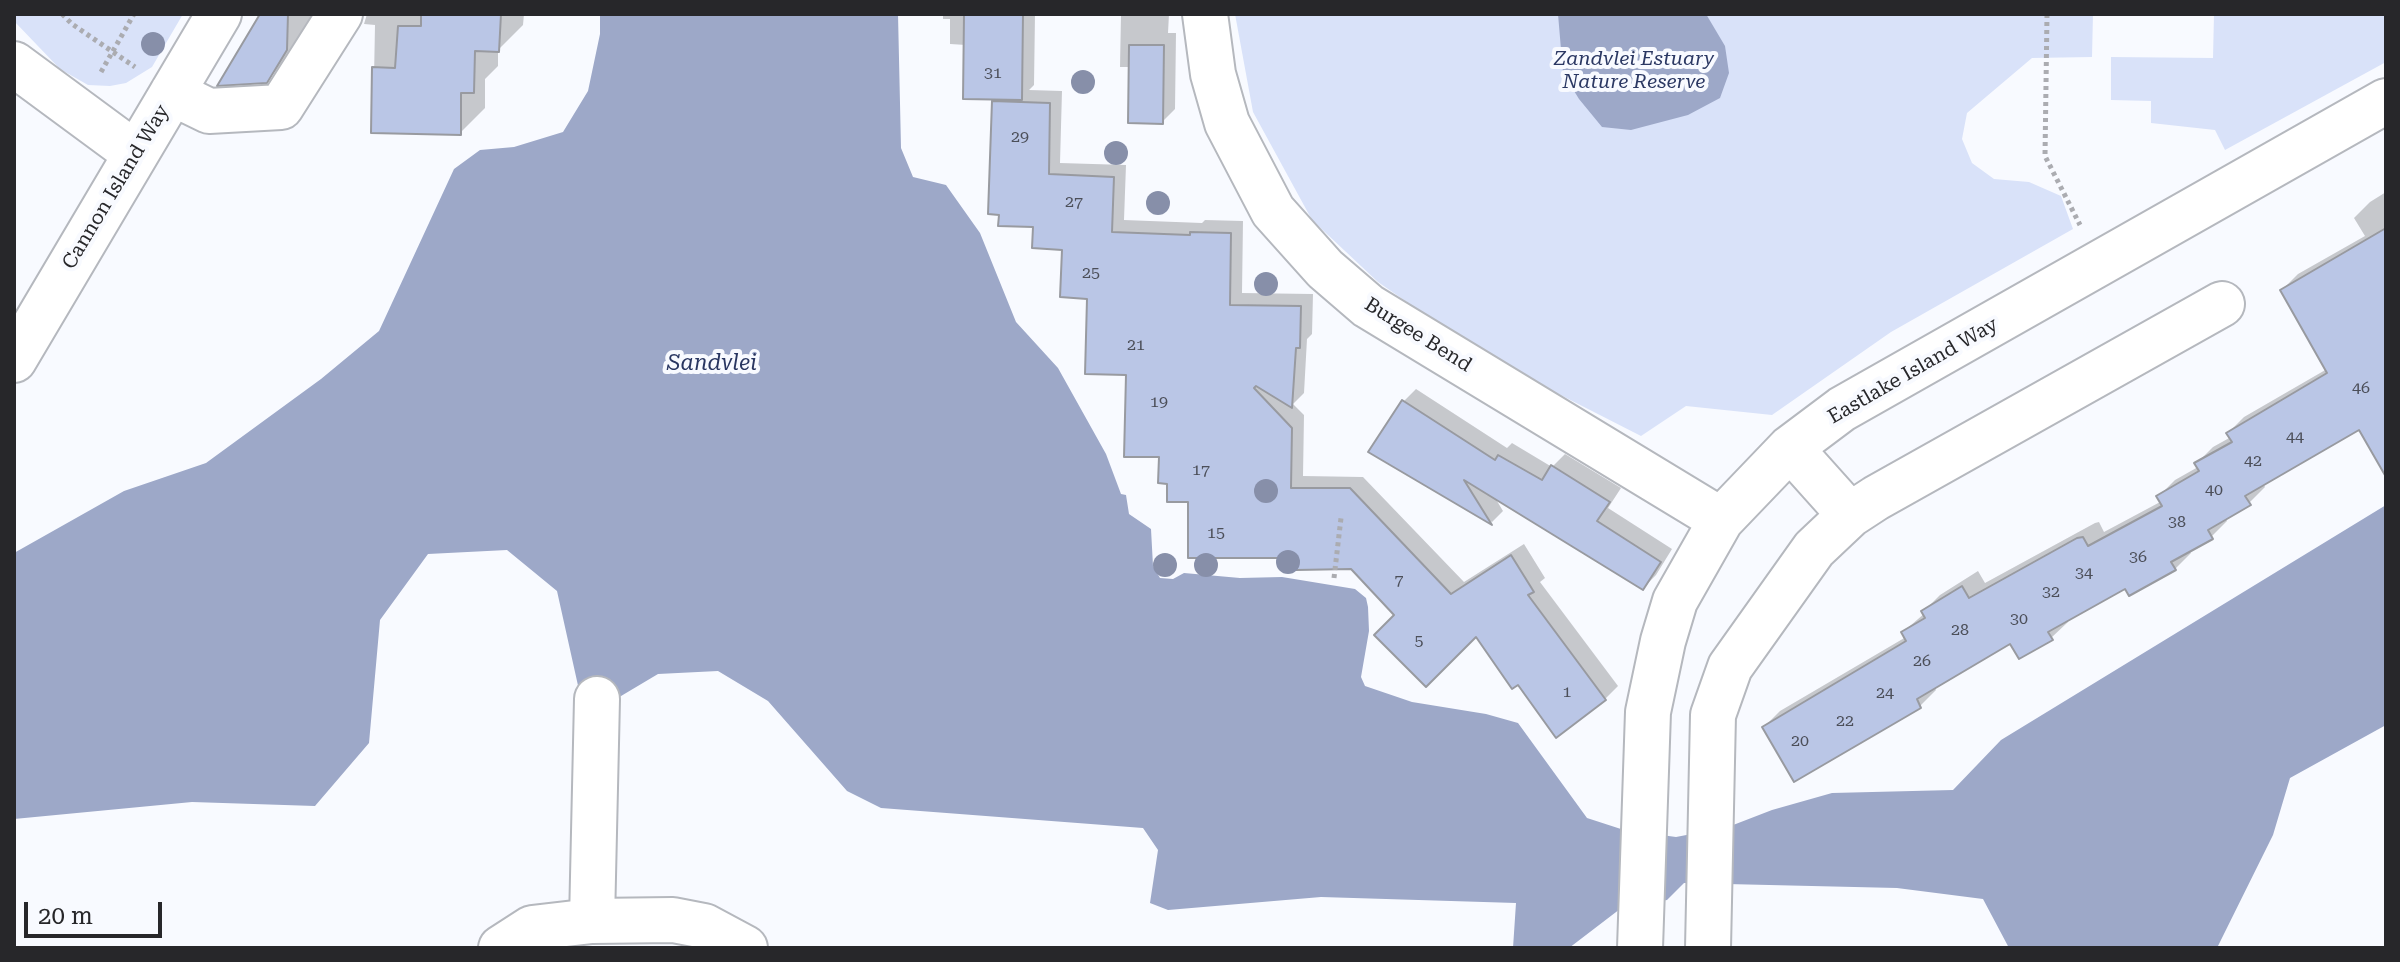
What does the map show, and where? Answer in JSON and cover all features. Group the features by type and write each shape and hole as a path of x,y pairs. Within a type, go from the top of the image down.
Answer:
{"street":[{"name":"Cannon Island Way","path":"14,360 219,14"},
{"path":"172,93 209,111 281,107 340,14"},
{"name":"Burgee Bend","path":"1205,14 1213,74 1227,123 1273,211 1325,269 1368,306 1721,520"},
{"path":"14,64 136,154"},
{"name":"Eastlake Island Way","path":"1640,946 1648,712 1675,601 1721,520 1790,448 1842,409 2386,101"},
{"path":"1708,948 1713,715 1730,667 1814,549 1850,515 1876,498 2222,304"},
{"path":"1790,448 1850,515"},
{"path":"592,921 597,699"},
{"path":"501,948 532,928 592,921 673,920 704,926 745,948"}],"path":[{"path":"62,14 172,93"},
{"path":"78,111 134,14"},
{"path":"2047,14 2045,156 2083,229"},
{"path":"1334,578 1341,518"}],"green space":[{"path":"14,14 183,14 152,67 126,83 110,86 88,85 60,69 14,21"},
{"path":"1235,14 2093,14 2092,57 2032,58 1967,113 1962,139 1972,163 1994,179 2029,182 2061,196 2073,229 1891,332 1772,415 1686,406 1641,436 1486,357 1378,282 1312,220 1253,112"},
{"path":"2214,14 2386,14 2386,62 2225,150 2215,130 2151,123 2151,101 2111,100 2111,57 2213,58"}],"water":[{"name":"Sandvlei","path":"600,14 898,14 901,148 913,177 946,185 980,233 1016,322 1058,368 1106,454 1121,494 1126,495 1129,514 1151,529 1153,566 1160,578 1173,579 1184,573 1240,578 1282,577 1355,589 1366,598 1368,607 1369,631 1361,677 1365,686 1412,702 1486,714 1518,723 1587,818 1624,830 1676,837 1728,827 1772,810 1832,793 1953,790 2001,740 2386,505 2386,725 2290,778 2273,835 2217,948 2009,948 1983,899 1897,888 1684,883 1667,900 1620,909 1569,948 1513,948 1516,903 1321,897 1168,910 1150,903 1158,850 1143,828 881,808 847,791 768,701 718,671 658,674 616,699 581,699 557,591 507,550 428,554 380,620 369,743 315,806 192,802 14,819 14,553 124,491 206,463 321,379 379,331 454,169 480,150 514,147 563,132 588,91 600,34"},
{"name":"Zandvlei Estuary Nature Reserve","path":"1558,14 1706,14 1725,46 1729,73 1720,98 1688,115 1631,130 1602,127 1563,73"}],"building":[{"path":"260,14 288,14 287,50 267,83 217,86"},
{"path":"421,14 501,14 499,52 475,51 474,93 461,93 461,135 371,133 372,67 395,68 398,26 421,26"},
{"path":"964,14 1023,14 1022,100 963,99"},
{"path":"1129,45 1164,45 1163,124 1128,123"},
{"path":"992,101 1050,103 1049,174 1114,177 1112,232 1231,233 1230,305 1301,306 1300,348 1296,348 1292,408 1256,386 1254,388 1292,428 1291,488 1350,488 1451,594 1511,555 1534,592 1528,595 1606,700 1556,738 1518,685 1512,689 1476,637 1426,687 1374,635 1394,615 1351,569 1296,570 1295,558 1188,558 1188,502 1167,502 1167,484 1158,483 1159,457 1124,457 1126,375 1085,374 1087,299 1060,297 1062,250 1032,248 1033,227 998,226 999,215 988,214"},
{"path":"2386,228 2386,477 2359,430 2245,496 2251,505 2208,530 2213,539 2171,562 2176,570 2129,596 2125,589 2048,632 2053,640 2019,659 2010,644 1917,699 1921,708 1794,782 1762,727 1906,641 1901,632 1925,618 1921,611 1962,586 1969,598 2077,538 2083,537 2088,546 2162,506 2156,496 2199,471 2194,463 2232,442 2226,433 2327,373 2280,290"},
{"path":"1402,400 1495,460 1498,455 1542,480 1551,465 1610,502 1597,521 1661,562 1643,590 1464,480 1492,525 1368,452"}]}
